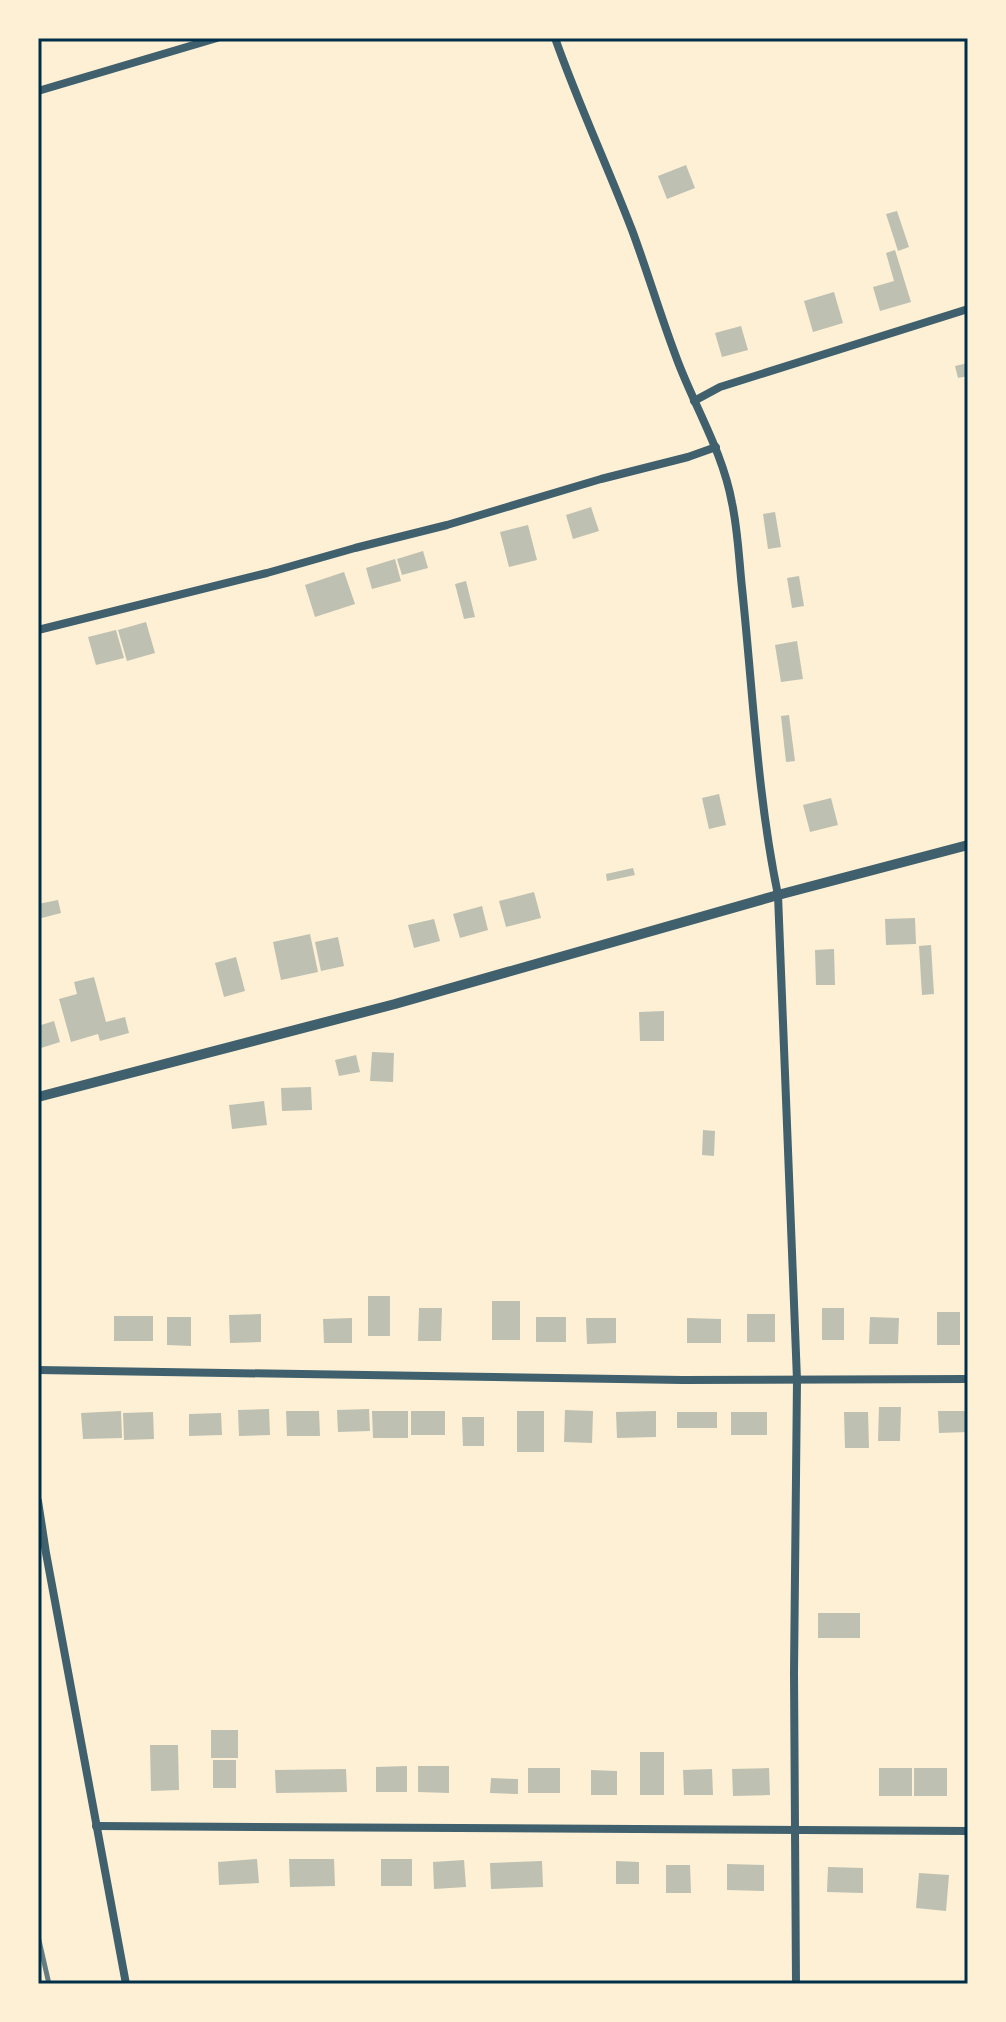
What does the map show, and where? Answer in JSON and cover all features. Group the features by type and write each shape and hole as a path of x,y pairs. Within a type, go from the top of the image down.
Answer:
{"street":[{"path":"38,91 217,38"},
{"path":"555,38 632,230 677,360 716,447 732,502 755,747 767,843 778,895 797,1380 794,1673 796,1984"},
{"path":"694,401 720,387 968,309"},
{"path":"38,630 447,525 716,447"},
{"path":"38,1097 395,1004 778,895 968,845"},
{"path":"38,1370 636,1379 968,1379"},
{"path":"38,1501 126,1984"},
{"path":"96,1826 968,1831"}],"building":[{"path":"686,165 695,188 667,199 658,176"},
{"path":"897,211 909,247 898,251 886,214"},
{"path":"895,250 911,302 880,311 873,287 894,281 886,253"},
{"path":"834,292 843,323 813,332 804,301"},
{"path":"741,326 748,350 722,357 715,333"},
{"path":"968,363 968,376 958,378 955,366"},
{"path":"591,507 599,531 573,539 566,515"},
{"path":"775,512 781,547 768,549 763,514"},
{"path":"528,525 537,560 509,567 500,532"},
{"path":"423,551 428,568 402,575 397,559"},
{"path":"395,559 401,581 372,589 366,568"},
{"path":"344,572 355,604 315,617 305,585"},
{"path":"799,576 804,606 792,608 787,578"},
{"path":"466,581 475,617 464,619 455,584"},
{"path":"146,622 155,653 127,661 118,630"},
{"path":"116,630 124,658 96,665 88,637"},
{"path":"797,641 803,679 781,682 775,645"},
{"path":"789,715 795,761 786,762 781,716"},
{"path":"719,794 726,825 709,829 702,798"},
{"path":"831,798 838,825 810,832 803,805"},
{"path":"633,868 635,875 607,881 606,874"},
{"path":"534,892 541,918 506,927 499,901"},
{"path":"58,900 61,913 38,919 38,904"},
{"path":"482,906 488,930 460,938 453,914"},
{"path":"915,918 916,944 886,945 885,919"},
{"path":"434,919 440,941 414,948 408,925"},
{"path":"310,934 318,972 281,980 273,942"},
{"path":"338,937 344,966 321,971 315,942"},
{"path":"931,945 934,994 922,995 919,946"},
{"path":"834,949 835,985 816,985 815,950"},
{"path":"236,957 245,991 224,997 215,963"},
{"path":"94,977 106,1022 125,1017 129,1033 100,1041 98,1034 71,1042 59,999 77,994 74,982"},
{"path":"664,1011 664,1041 640,1041 639,1012"},
{"path":"54,1021 60,1042 38,1049 38,1026"},
{"path":"372,1052 394,1053 393,1082 370,1081"},
{"path":"356,1055 360,1072 339,1076 335,1060"},
{"path":"311,1087 312,1110 282,1111 281,1088"},
{"path":"264,1101 267,1125 232,1129 229,1105"},
{"path":"703,1130 715,1131 714,1156 702,1155"},
{"path":"368,1296 390,1296 390,1336 368,1336"},
{"path":"492,1301 520,1301 520,1340 492,1340"},
{"path":"419,1308 442,1308 441,1341 418,1341"},
{"path":"822,1308 844,1308 844,1340 822,1340"},
{"path":"937,1312 960,1312 960,1345 937,1345"},
{"path":"261,1314 261,1342 230,1343 229,1315"},
{"path":"747,1314 775,1314 775,1342 747,1342"},
{"path":"114,1316 153,1316 153,1341 114,1341"},
{"path":"167,1317 191,1317 191,1346 167,1345"},
{"path":"536,1317 566,1317 566,1342 536,1342"},
{"path":"870,1317 899,1318 898,1344 869,1344"},
{"path":"352,1318 352,1343 324,1343 323,1319"},
{"path":"586,1318 616,1318 616,1343 587,1344"},
{"path":"687,1318 721,1319 721,1343 687,1343"},
{"path":"879,1407 901,1407 900,1441 878,1441"},
{"path":"269,1409 270,1435 239,1436 238,1410"},
{"path":"369,1409 370,1431 338,1432 337,1410"},
{"path":"565,1410 593,1411 592,1443 564,1442"},
{"path":"121,1411 122,1438 83,1439 81,1413"},
{"path":"286,1411 319,1411 320,1436 287,1436"},
{"path":"372,1411 408,1411 408,1438 373,1438"},
{"path":"411,1411 445,1411 445,1435 411,1435"},
{"path":"517,1411 544,1411 544,1452 517,1452"},
{"path":"656,1411 656,1437 617,1438 616,1412"},
{"path":"938,1411 968,1411 968,1432 939,1433"},
{"path":"153,1412 154,1439 124,1440 123,1413"},
{"path":"677,1412 717,1412 717,1428 677,1428"},
{"path":"731,1412 767,1412 767,1435 731,1435"},
{"path":"844,1412 868,1412 869,1448 845,1448"},
{"path":"221,1413 222,1435 189,1436 189,1414"},
{"path":"462,1417 484,1417 484,1446 463,1446"},
{"path":"818,1613 860,1613 860,1638 818,1638"},
{"path":"211,1730 238,1730 238,1758 211,1758"},
{"path":"150,1745 178,1745 179,1790 151,1791"},
{"path":"640,1752 664,1752 664,1795 640,1795"},
{"path":"213,1760 236,1760 236,1788 213,1788"},
{"path":"407,1766 407,1792 376,1792 376,1767"},
{"path":"418,1766 449,1766 449,1793 418,1792"},
{"path":"528,1768 560,1768 560,1793 528,1793"},
{"path":"769,1768 770,1795 733,1796 732,1769"},
{"path":"879,1768 912,1768 912,1796 879,1796"},
{"path":"914,1768 947,1768 947,1796 914,1796"},
{"path":"346,1769 347,1792 276,1793 275,1770"},
{"path":"712,1769 713,1795 684,1795 683,1770"},
{"path":"591,1770 617,1771 617,1795 591,1795"},
{"path":"491,1778 518,1779 518,1794 490,1793"},
{"path":"257,1859 259,1883 219,1885 218,1862"},
{"path":"289,1859 334,1859 335,1886 290,1887"},
{"path":"381,1859 412,1859 412,1886 381,1886"},
{"path":"464,1860 466,1887 434,1889 433,1862"},
{"path":"542,1861 543,1887 491,1889 490,1863"},
{"path":"616,1861 639,1862 639,1884 616,1884"},
{"path":"727,1864 764,1865 764,1891 727,1890"},
{"path":"666,1865 690,1865 691,1893 666,1893"},
{"path":"828,1867 863,1868 863,1893 827,1892"},
{"path":"919,1873 949,1875 946,1911 916,1908"}],"railway":[{"path":"38,1936 49,1984"}]}
